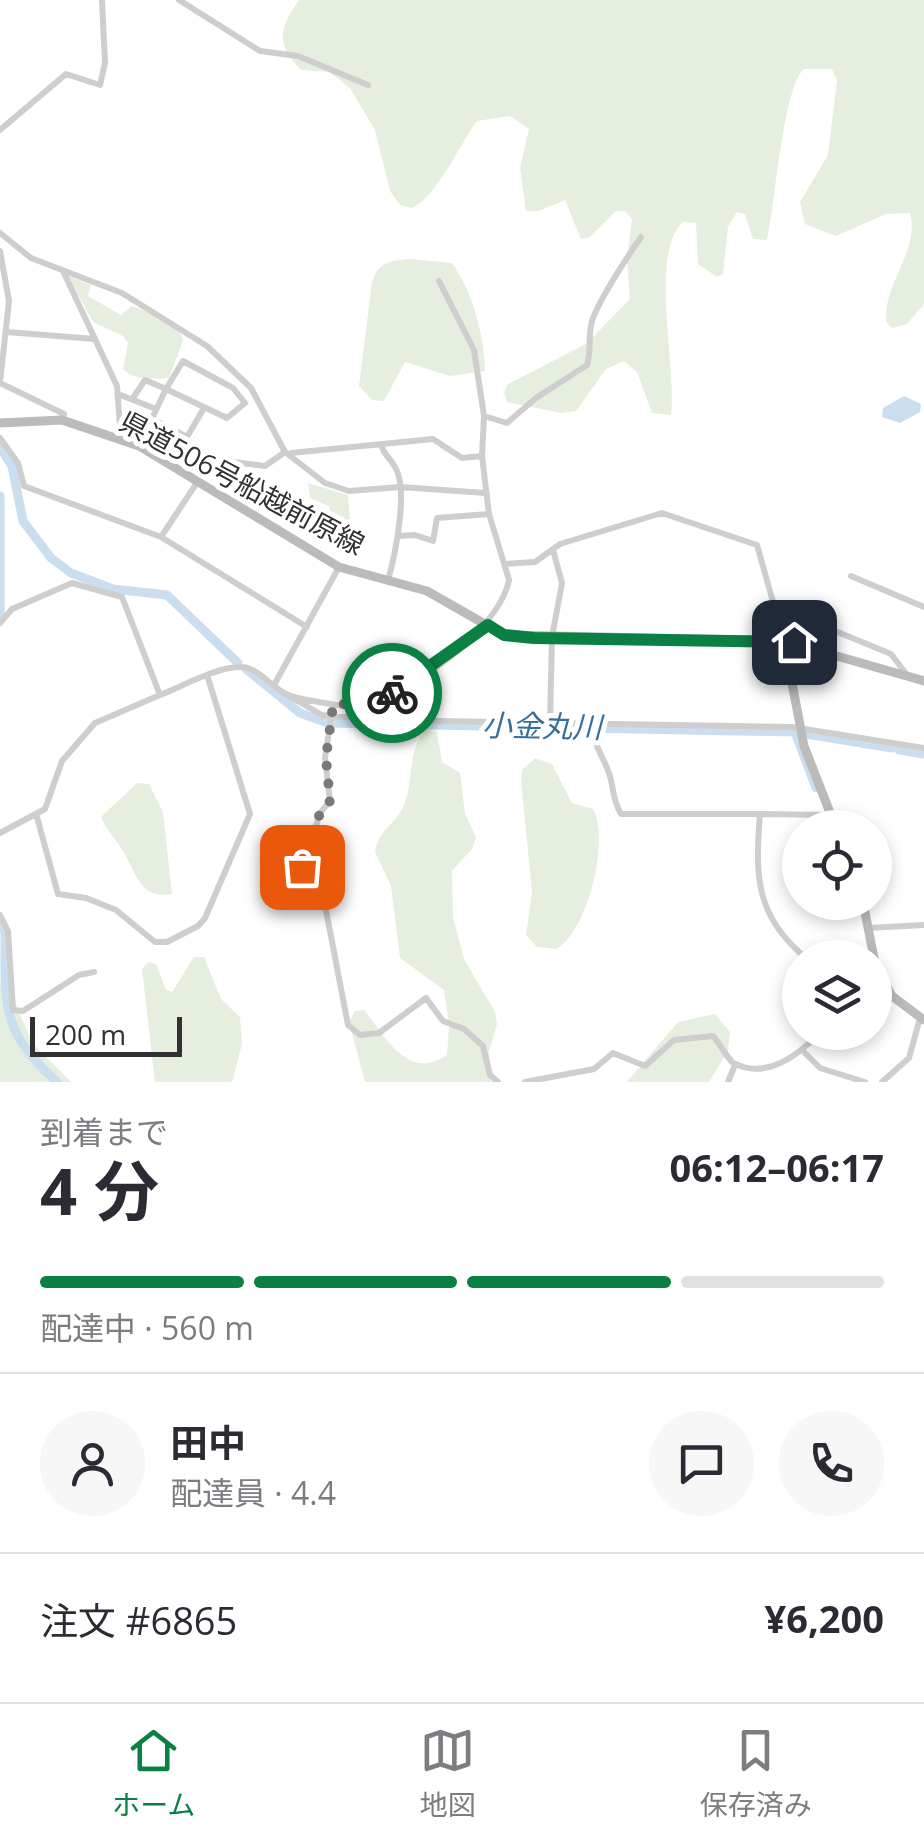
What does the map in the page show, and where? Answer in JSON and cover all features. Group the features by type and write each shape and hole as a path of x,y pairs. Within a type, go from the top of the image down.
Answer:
{"main road":[{"name":"県道506号船越前原線","path":"0,423 62,420 122,439 339,567 427,592 504,635 789,641 924,682"},
{"path":"789,641 800,729 827,810"},
{"path":"867,920 870,940"},
{"path":"892,999 922,1019"}],"street":[{"path":"0,130 66,74 100,85 104,63 102,0"},
{"path":"179,0 260,51 298,56 368,85"},
{"path":"0,233 31,258 122,293 208,346 251,388 285,452 325,483 349,491 400,488 486,493"},
{"path":"484,416 508,423 536,398 587,365 593,319 612,288 620,264 641,237"},
{"path":"0,251 10,301 0,383 46,403 64,414 62,420"},
{"path":"64,272 118,394 122,439"},
{"path":"288,696 333,705 375,701 421,676 488,625 508,588 505,564 489,514 482,456 484,416 470,339 439,281"},
{"path":"8,332 96,339"},
{"path":"133,398 145,380 166,390 204,408 227,418 244,404 233,388 183,361 166,390 138,446"},
{"path":"118,394 156,410"},
{"path":"152,419 188,437 204,408"},
{"path":"0,438 18,463 24,486 162,537 307,627"},
{"path":"161,460 168,454 265,466 285,452 433,439 462,458 482,456"},
{"path":"382,446 396,466 400,488 399,536 388,580"},
{"path":"162,537 198,481"},
{"path":"505,564 535,562 560,544 662,513 758,545 789,641"},
{"path":"399,536 415,535 434,541 438,518 489,514"},
{"path":"550,724 552,637 562,583 554,550"},
{"path":"274,686 339,567"},
{"path":"851,576 924,607"},
{"path":"0,623 12,609 72,583 122,598 160,695"},
{"path":"789,641 801,624 811,621 891,654 908,677"},
{"path":"0,833 37,817 47,806 62,761 94,724 234,666 248,667 309,711 332,716 800,729 924,748"},
{"path":"37,817 58,894 86,898 116,910 155,942 167,942 198,926 250,814 208,678"},
{"path":"375,701 382,720"},
{"path":"333,705 326,758 330,801 320,813 300,876 309,897 325,905 348,1024 360,1035 370,1036 426,998 443,1021 464,1029 483,1046 490,1075 498,1082"},
{"path":"592,725 610,776 610,796 621,814 782,814"},
{"path":"760,814 757,880 775,927 788,940"},
{"path":"0,915 8,932 13,1010 22,1011 79,976 94,972"},
{"path":"868,928 924,925"},
{"path":"882,1082 910,1058 922,1019"},
{"path":"525,1082 594,1070 612,1053 645,1066 674,1040 706,1036 712,1036 735,1065 768,1073 788,1067 807,1050"},
{"path":"805,1053 820,1068 865,1082"},
{"path":"728,1082 735,1065"}],"green space":[{"path":"299,0 924,0 924,304 907,324 892,328 886,322 890,294 910,241 910,213 886,214 836,236 805,224 800,202 828,155 837,80 832,69 804,69 790,99 785,122 767,240 753,239 745,214 737,212 728,227 723,274 717,277 698,264 696,223 683,222 673,237 666,284 671,415 652,413 637,372 624,361 606,369 576,411 561,413 507,402 504,392 508,384 586,344 630,299 627,259 632,219 625,211 616,211 590,237 581,239 565,200 539,211 526,211 520,168 529,129 510,116 477,121 430,193 412,208 400,205 390,191 375,130 350,88 329,72 301,70 287,52 284,28"},
{"path":"410,259 452,263 476,315 485,371 450,376 405,362 384,401 372,400 359,386 372,282 386,263"},
{"path":"68,276 91,285 88,296 121,315 132,306 154,314 181,334 183,341 169,378 138,377 123,369 128,343 123,336 93,322"},
{"path":"308,483 348,495 350,523 332,518 329,506 310,498"},
{"path":"426,729 437,732 442,762 460,773 465,814 476,837 472,849 452,871 453,917 464,959 495,1012 497,1024 489,1052 491,1082 365,1082 349,1022 355,1011 364,1010 409,1060 433,1062 447,1055 449,1026 444,990 400,958 391,886 375,852 380,838 404,805 413,756"},
{"path":"535,758 552,764 572,803 593,809 598,823 597,862 586,905 578,924 556,949 537,947 526,935 532,892 521,781 522,770"},
{"path":"137,783 149,784 163,812 172,894 152,893 140,883 101,817"},
{"path":"194,957 204,957 221,999 240,1017 242,1044 232,1082 155,1082 142,969 149,962 156,964 166,990 172,992"},
{"path":"0,982 14,1000 33,1044 71,1082 0,1082"},
{"path":"715,1014 730,1032 728,1051 709,1082 627,1082 678,1022"}],"water":[{"path":"904,396 921,404 920,412 900,423 882,417 883,408"}],"waterway":[{"name":"小金丸川","path":"0,447 12,466 23,521 51,558 71,573 113,589 167,595 238,663"},
{"path":"0,496 0,614"},
{"name":"小金丸川","path":"246,669 300,713 328,723 795,732 816,788"},
{"name":"小金丸川","path":"806,734 892,748"},
{"name":"小金丸川","path":"899,750 924,754"},
{"path":"0,924 5,932 6,998 15,1031 38,1064 57,1082"}],"way so far":[{"path":"302,867 320,813 330,801 326,758 333,705 375,701 392,693"}],"route":[{"path":"392,693 488,625 504,635 534,638 794,642"}]}
